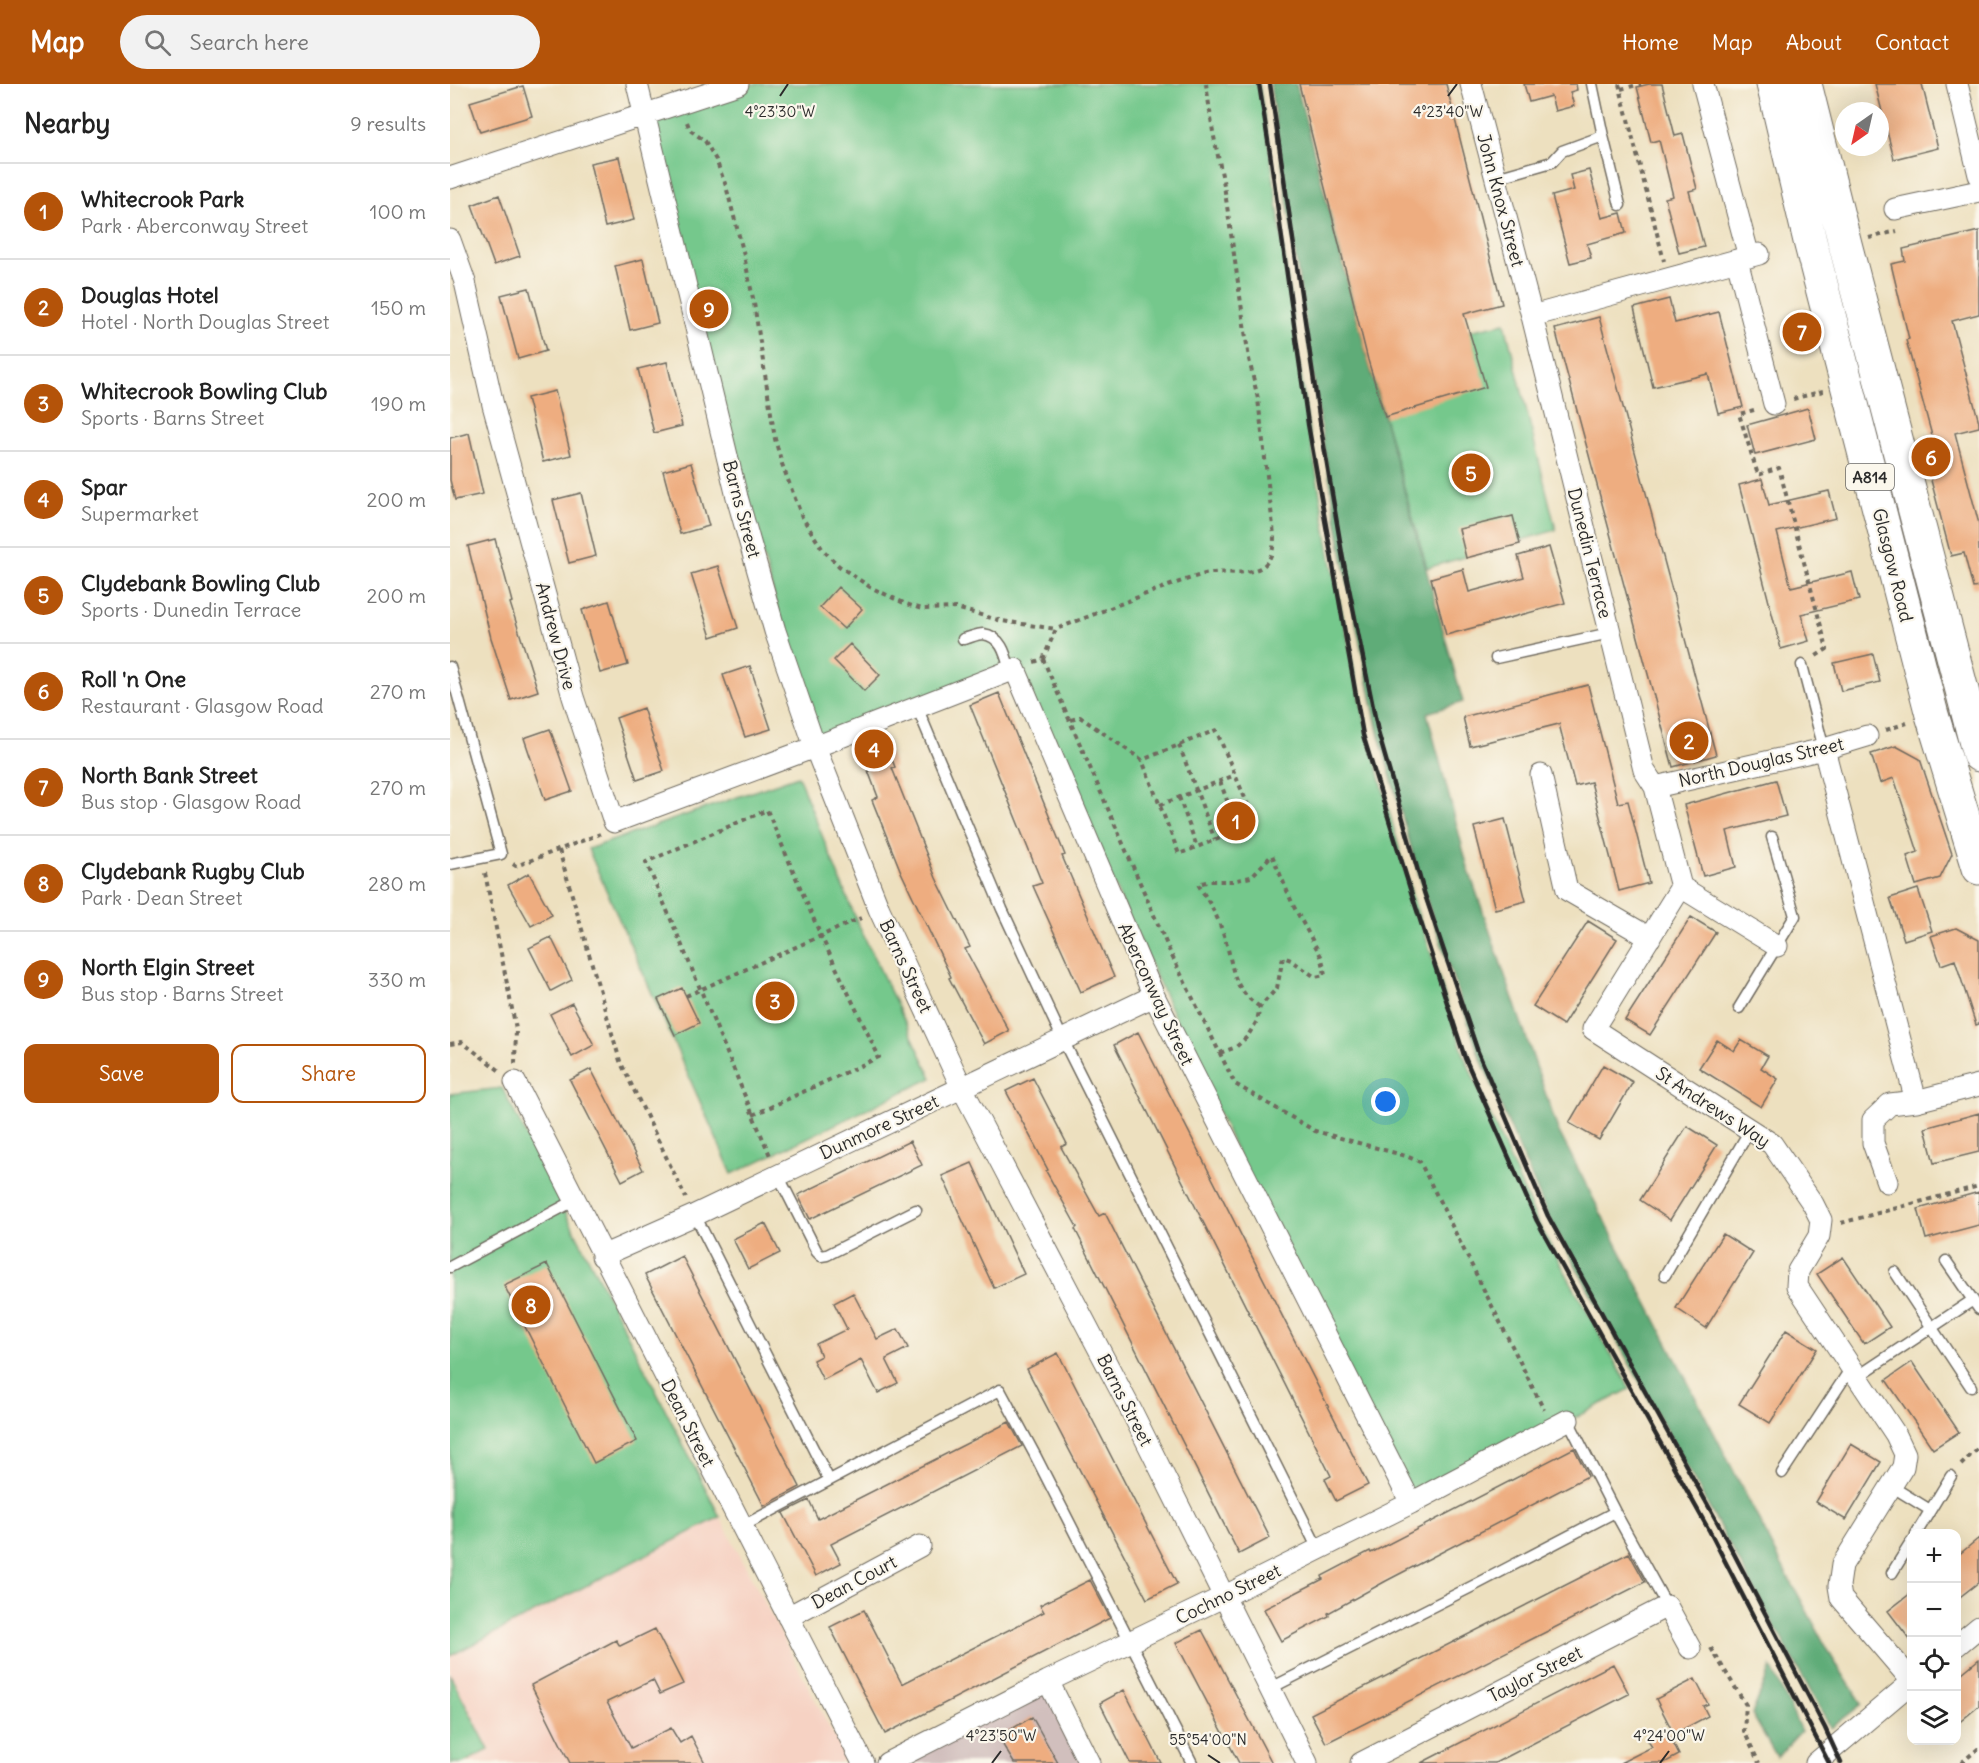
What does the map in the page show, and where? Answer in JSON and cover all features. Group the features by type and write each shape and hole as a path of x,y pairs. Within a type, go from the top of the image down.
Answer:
{"main road":[{"name":"Glasgow Road","path":"1773,84 1810,240 1932,715 1979,868"},
{"name":"Glasgow Road","path":"1805,84 1979,755"}],"street":[{"name":"Barns Street","path":"637,84 737,497 775,631 815,747 879,909 962,1088 1132,1412 1307,1763"},
{"path":"450,178 738,84"},
{"name":"John Knox Street","path":"1471,84 1532,316"},
{"path":"1703,84 1748,257 1774,404"},
{"path":"1957,84 1979,175"},
{"path":"1895,210 1979,191"},
{"name":"Andrew Drive","path":"450,240 465,282 493,405 569,686 614,822"},
{"path":"1532,316 1748,257"},
{"name":"Dunedin Terrace","path":"1532,316 1644,770 1655,787"},
{"path":"614,822 1013,670"},
{"name":"Aberconway Street","path":"1013,670 1154,996 1411,1503"},
{"name":"North Douglas Street","path":"1655,787 1824,749 1867,736"},
{"path":"1824,749 1916,1101"},
{"path":"1541,776 1567,890 1650,938"},
{"path":"1655,787 1681,887 1777,946"},
{"name":"St Andrews Way","path":"1681,887 1593,1029 1772,1144 1814,1204 1821,1220 1820,1228"},
{"name":"Dunmore Street","path":"602,1256 695,1215 1154,996"},
{"name":"Dean Street","path":"515,1082 863,1763"},
{"path":"1887,1182 1873,1143 1873,1120 1890,1104 1916,1101 1979,1085"},
{"path":"1820,1228 1818,1236 1797,1271 1797,1286 1896,1435 1905,1454 1903,1467 1842,1565 1839,1586 1841,1598 1907,1677"},
{"name":"Cochno Street","path":"887,1763 1048,1681 1411,1503 1561,1425"},
{"name":"Dean Court","path":"788,1617 920,1546"},
{"path":"1667,1606 1690,1648"},
{"name":"Taylor Street","path":"1361,1763 1667,1606"},
{"path":"1961,1642 1979,1627"},
{"path":"1048,1681 1089,1763"},
{"path":"1816,1763 1907,1685"}],"lane":[{"path":"1592,84 1620,205"},
{"path":"1496,178 1552,162 1562,151 1603,136"},
{"path":"1497,658 1610,633"},
{"path":"963,639 982,634 995,639 1004,648 1013,670"},
{"path":"1803,665 1824,749"},
{"path":"450,667 501,854 450,864"},
{"path":"917,707 1002,909 1062,1040 1318,1549"},
{"path":"1739,1008 1795,916 1772,837"},
{"path":"1665,1275 1750,1130"},
{"path":"778,1175 821,1256 916,1210"},
{"path":"450,1267 574,1201"},
{"path":"695,1215 829,1480"},
{"path":"1782,1473 1854,1372 1976,1304 1946,1261"},
{"path":"1895,1272 1971,1387"},
{"path":"741,1527 1000,1390 1192,1763"},
{"path":"1561,1425 1615,1512 1667,1606"},
{"path":"1918,1529 1951,1476"},
{"path":"1891,1486 1930,1510"},
{"path":"1269,1689 1615,1512"},
{"path":"1892,1573 1907,1548"}],"path":[{"path":"681,103 690,130 705,141 716,160 726,186 754,303 775,439 802,517 823,550 839,566 870,587 906,604 922,609 956,608 1002,621 1056,629 1203,574 1234,573 1262,567 1274,549 1258,399 1206,84"},
{"path":"1641,84 1620,87 1669,278"},
{"path":"1845,244 1899,231 1895,210"},
{"path":"1803,665 1827,649 1779,468 1758,475 1739,414 1847,385"},
{"path":"1013,670 1043,659 1056,629"},
{"path":"1043,659 1170,952 1235,1084 1315,1131 1420,1162 1561,1425"},
{"path":"1071,720 1080,717 1142,760 1179,854 1256,824 1216,730 1142,760"},
{"path":"1179,745 1215,840"},
{"path":"1160,805 1235,775"},
{"path":"1220,781 1238,831"},
{"path":"1179,797 1197,847"},
{"path":"753,1114 879,1057 821,936 767,810 646,862 778,1175"},
{"path":"501,854 516,866 606,832 614,822"},
{"path":"560,850 620,1061 695,1215"},
{"path":"1220,1053 1236,1047 1247,1037 1257,1021 1260,1007 1276,988 1283,957 1316,977 1325,975 1322,958 1293,905 1272,855 1251,877 1198,884 1223,931 1238,987 1260,1007"},
{"path":"481,857 516,1029 515,1082"},
{"path":"686,996 879,909"},
{"path":"450,1044 462,1042 515,1082"},
{"path":"1820,1228 1979,1186"},
{"path":"1951,1476 1979,1447"},
{"path":"1690,1648 1711,1647 1730,1677 1746,1705 1744,1731 1759,1763"},
{"path":"1961,1763 1979,1746"}],"shaded area":[{"path":"720,1517 846,1759 838,1763 464,1763 489,1750 450,1674 450,1656"},
{"path":"1048,1681 1089,1763 887,1763"}],"green space":[{"path":"738,84 1259,84 1308,424 1331,560 1367,730 1412,895 1465,1058 1537,1221 1630,1389 1411,1503 1283,1253 1015,669 815,747 644,115"},
{"path":"1270,84 1296,84 1368,360 1463,702 1427,713 1468,868 1558,1130 1782,1565 1833,1659 1862,1704 1831,1728 1548,1216 1478,1052 1424,892 1378,732 1343,559 1320,422"},
{"path":"1505,323 1556,530 1427,568 1368,360"},
{"path":"798,776 858,924 932,1078 732,1174 588,849"},
{"path":"502,1088 720,1517 450,1656 450,1094"},
{"path":"1771,1667 1801,1731 1777,1757 1752,1714"},
{"path":"450,1674 489,1750 463,1763 450,1763"}],"building":[{"path":"1299,84 1446,84 1502,304 1464,314 1486,387 1385,417 1368,360"},
{"path":"1524,84 1576,84 1577,90 1570,92 1574,106 1555,111 1551,96 1529,102"},
{"path":"1662,84 1675,136 1683,134 1697,189 1689,191 1704,247 1679,253 1665,198 1673,196 1659,140 1651,142 1637,87"},
{"path":"1875,84 1922,84 1938,148 1894,159 1889,139 1889,102 1880,102"},
{"path":"523,86 532,116 480,132 470,102"},
{"path":"619,157 634,220 605,227 590,163"},
{"path":"1589,170 1602,218 1621,213 1626,233 1587,244 1591,258 1570,263 1552,196 1574,190 1570,175"},
{"path":"499,195 520,256 494,265 472,205"},
{"path":"1979,231 1979,314 1952,321 1979,422 1979,427 1955,433 1979,524 1979,587 1973,588 1964,553 1951,556 1922,446 1934,443 1906,340 1909,339 1891,264 1905,261 1903,249"},
{"path":"643,259 658,323 630,330 615,266"},
{"path":"529,288 546,351 518,359 501,295"},
{"path":"1669,299 1675,323 1719,312 1743,407 1718,413 1708,374 1653,387 1634,308"},
{"path":"1599,317 1716,755 1673,767 1555,329"},
{"path":"667,362 682,426 654,433 638,369"},
{"path":"555,391 571,455 543,462 527,398"},
{"path":"1808,408 1816,439 1755,455 1747,425"},
{"path":"469,433 483,494 455,500 450,480 450,438"},
{"path":"691,463 709,526 680,534 663,471"},
{"path":"1762,479 1769,505 1829,491 1836,518 1777,532 1791,587 1852,572 1859,600 1801,614 1809,641 1781,649 1739,485"},
{"path":"581,493 596,556 569,563 553,500"},
{"path":"1513,516 1520,544 1466,558 1459,529"},
{"path":"495,539 512,602 510,603 538,691 511,700 491,638 468,546"},
{"path":"1549,547 1565,603 1446,635 1431,578 1463,569 1469,592 1524,577 1518,556"},
{"path":"718,566 738,628 711,637 691,574"},
{"path":"838,587 862,609 844,629 820,607"},
{"path":"609,601 628,665 600,673 582,610"},
{"path":"850,644 880,675 864,691 834,660"},
{"path":"1873,654 1880,682 1841,691 1834,663"},
{"path":"750,666 771,729 745,737 723,675"},
{"path":"1588,685 1618,803 1628,801 1649,883 1619,891 1591,782 1575,786 1559,724 1470,746 1463,717"},
{"path":"999,693 1065,855 1062,856 1114,977 1081,992 1033,886 1042,883 970,705"},
{"path":"643,708 664,771 637,780 616,718"},
{"path":"550,729 572,791 545,800 524,738"},
{"path":"882,735 895,767 892,768 936,878 970,947 965,949 1009,1031 984,1044 949,978 951,977 901,872 872,800 878,797 858,744"},
{"path":"1896,746 1920,759 1952,854 1940,878 1916,885 1907,856 1918,852 1894,778 1880,783 1871,754"},
{"path":"1776,780 1786,816 1727,831 1736,867 1703,876 1684,805"},
{"path":"1505,819 1526,901 1495,909 1474,827"},
{"path":"529,873 552,915 531,926 508,885"},
{"path":"1918,889 1932,931 1904,940 1890,898"},
{"path":"1691,917 1716,932 1650,1035 1625,1020"},
{"path":"1588,921 1617,939 1563,1025 1533,1006"},
{"path":"1956,928 1979,940 1979,1024 1976,1025 1955,960 1941,965 1931,936"},
{"path":"551,937 572,980 551,991 529,948"},
{"path":"682,988 699,1023 675,1035 658,999"},
{"path":"572,1003 594,1045 572,1057 550,1014"},
{"path":"1138,1032 1368,1485 1336,1501 1325,1479 1331,1476 1114,1045"},
{"path":"1717,1040 1734,1051 1741,1040 1768,1056 1761,1068 1778,1079 1761,1107 1699,1068"},
{"path":"1603,1065 1633,1082 1599,1140 1569,1123"},
{"path":"591,1069 643,1170 622,1181 570,1080"},
{"path":"1033,1078 1067,1144 1061,1147 1099,1216 1105,1213 1270,1538 1239,1554 1075,1229 1077,1227 1006,1091"},
{"path":"1979,1113 1979,1152 1934,1163 1925,1128"},
{"path":"1687,1126 1717,1145 1670,1220 1640,1200"},
{"path":"910,1141 922,1165 810,1219 798,1195"},
{"path":"972,1163 1024,1274 994,1288 942,1176"},
{"path":"1979,1192 1979,1225 1926,1239 1918,1209"},
{"path":"765,1223 780,1253 748,1269 733,1239"},
{"path":"1723,1234 1753,1253 1706,1328 1676,1308"},
{"path":"682,1256 800,1487 764,1506 645,1275"},
{"path":"1843,1257 1890,1327 1864,1344 1817,1274"},
{"path":"547,1264 637,1441 594,1463 504,1285"},
{"path":"853,1293 877,1339 898,1329 908,1348 886,1359 898,1383 878,1393 861,1360 823,1380 813,1360 821,1356 816,1344 847,1329 834,1303"},
{"path":"1786,1330 1817,1349 1770,1423 1739,1404"},
{"path":"1058,1353 1177,1584 1147,1599 1027,1369"},
{"path":"1912,1362 1959,1432 1933,1449 1886,1380"},
{"path":"1009,1422 1022,1446 831,1544 841,1563 816,1576 783,1513 809,1500 818,1519"},
{"path":"1851,1444 1881,1462 1846,1520 1816,1502"},
{"path":"1574,1448 1588,1476 1386,1581 1328,1613 1329,1616 1281,1641 1264,1609 1323,1579 1322,1576 1370,1551 1371,1553"},
{"path":"1979,1538 1979,1582 1961,1596 1961,1583 1961,1553"},
{"path":"1629,1553 1645,1582 1326,1743 1311,1714"},
{"path":"1090,1580 1110,1618 885,1734 830,1627 864,1610 902,1684 1044,1612 1040,1605"},
{"path":"1907,1596 1907,1636 1888,1611"},
{"path":"655,1629 683,1684 660,1694 653,1680 607,1702 631,1748 671,1728 680,1743 691,1736 705,1763 570,1763 531,1685 616,1640 620,1646"},
{"path":"1202,1630 1272,1763 1239,1763 1176,1643"},
{"path":"1979,1659 1979,1706 1961,1721 1961,1691 1961,1674"},
{"path":"1613,1664 1629,1694 1495,1763 1421,1763"},
{"path":"1695,1679 1708,1704 1703,1706 1708,1716 1674,1734 1656,1699"},
{"path":"1124,1690 1161,1763 1130,1763 1100,1703"},
{"path":"1032,1717 1058,1763 1014,1763 998,1737"},
{"path":"1667,1731 1679,1755 1664,1763 1620,1763 1652,1747 1648,1741"}],"railway":[{"path":"1259,84 1308,424 1363,735 1465,1058 1537,1221 1710,1532 1829,1763"},
{"path":"1270,84 1320,422 1343,559 1378,732 1424,892 1478,1052 1548,1216 1720,1527 1841,1763"}],"place":[{"name":"North Elgin Street","path":"709,309"},
{"name":"North Bank Street","path":"1802,332"},
{"name":"Roll 'n One","path":"1931,457"},
{"name":"Clydebank Bowling Club","path":"1471,473"},
{"name":"Douglas Hotel","path":"1689,741"},
{"name":"Spar","path":"874,749"},
{"name":"Whitecrook Park","path":"1236,821"},
{"name":"Whitecrook Bowling Club","path":"775,1001"},
{"name":"Clydebank Rugby Club","path":"531,1305"}]}
